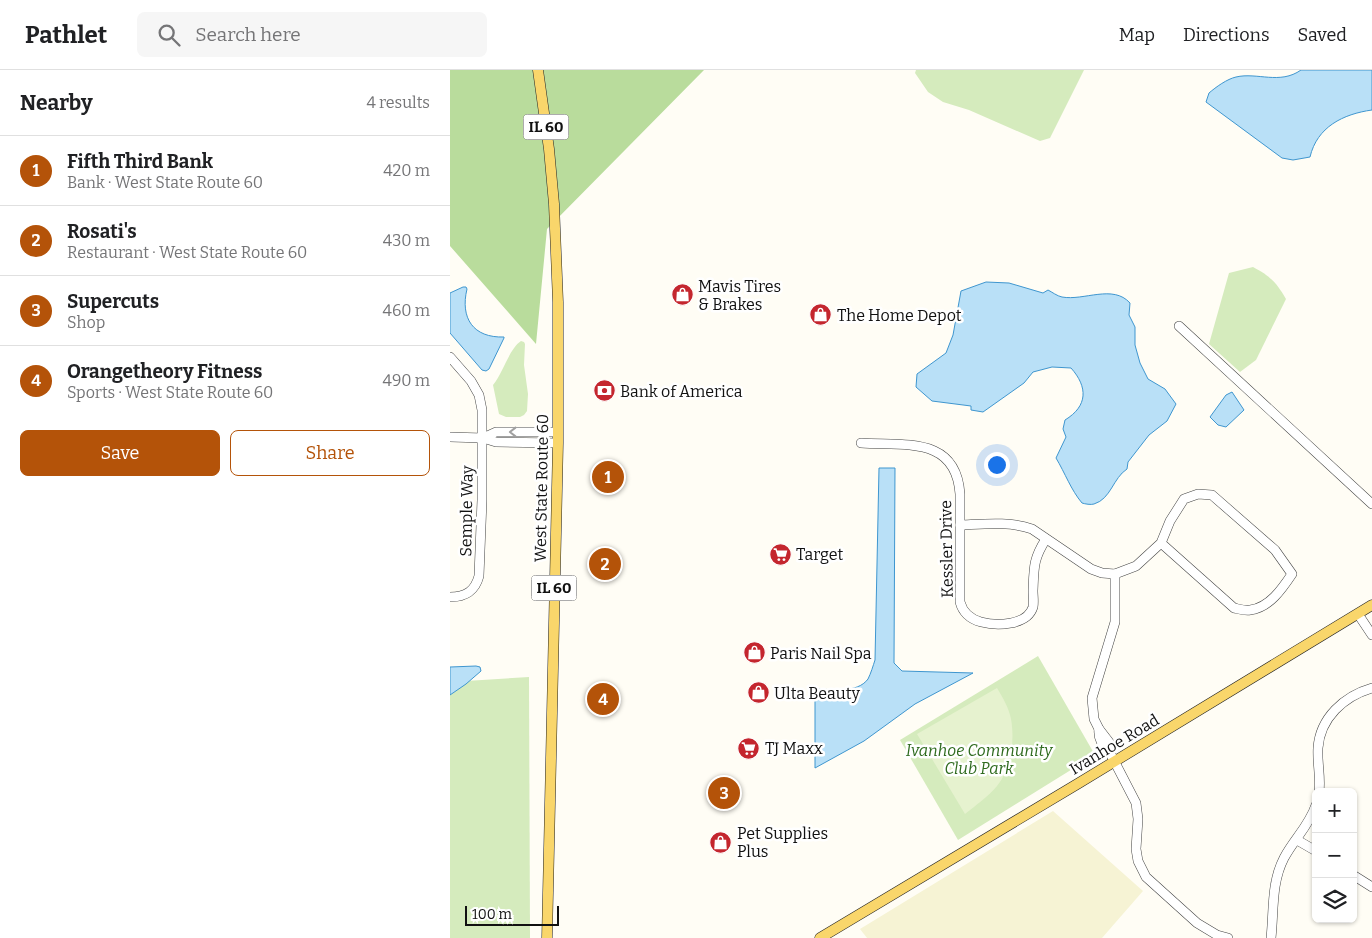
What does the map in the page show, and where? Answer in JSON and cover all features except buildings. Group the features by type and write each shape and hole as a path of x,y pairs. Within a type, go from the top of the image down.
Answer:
{"main road":[{"name":"West State Route 60","path":"538,70 549,149 557,254 558,443 547,938"},
{"name":"Ivanhoe Road","path":"820,938 1372,605"}],"street":[{"path":"1178,326 1372,504"},
{"name":"Semple Way","path":"450,357 469,377 479,395 483,417 479,576 470,592 460,597 450,597"},
{"path":"483,438 496,432 558,432"},
{"path":"450,436 483,438 496,442 558,443"},
{"name":"Kessler Drive","path":"861,443 933,449 946,456 959,480 960,594 962,610 973,620 986,624 1014,623 1025,617 1033,608 1035,561 1037,553 1046,539"},
{"path":"960,525 1006,524 1032,529 1091,569 1102,573 1114,574 1136,566 1161,543 1170,521 1184,499 1198,494 1212,495 1275,550 1292,574 1283,587 1262,607 1248,611 1234,608 1161,543"},
{"path":"1114,574 1115,622 1092,698 1094,719 1099,729 1098,737 1115,761 1136,804 1138,819 1136,849 1138,861 1146,877 1197,923 1217,935 1228,938"},
{"path":"1358,614 1372,635"},
{"path":"1319,788 1318,746 1323,727 1343,701 1355,693 1372,688"},
{"path":"1271,938 1274,889 1277,875 1284,859 1307,826 1312,814"},
{"path":"1296,840 1312,849"},
{"path":"1357,878 1372,887"}],"shaded area":[{"path":"1053,811 1143,891 1102,938 867,938 860,929"}],"green space":[{"path":"450,70 704,70 547,229 536,344 450,246"},
{"path":"916,70 1084,70 1050,138 1040,141 969,110 943,102 928,92 915,73"},
{"path":"1253,267 1272,280 1286,299 1256,360 1240,372 1209,344 1229,273"},
{"path":"521,341 525,344 524,365 528,394 527,411 520,417 506,417 499,414 493,385 513,350"},
{"name":"Ivanhoe Community Club Park","path":"1038,656 1095,755 958,840 900,740"},
{"path":"529,677 530,938 450,938 450,682"},
{"path":"997,688 1011,719 1012,745 1009,763 997,786 965,814 917,734"}],"water":[{"path":"1301,70 1372,70 1372,110 1341,119 1325,130 1313,147 1310,157 1293,160 1282,158 1206,102 1209,93 1222,83 1233,78 1244,76 1285,77"},
{"path":"986,282 1009,283 1043,293 1048,290 1056,295 1071,298 1107,294 1115,295 1123,297 1130,303 1129,315 1135,327 1135,345 1140,363 1148,379 1165,389 1176,404 1167,421 1149,435 1128,462 1127,469 1100,501 1093,504 1082,503 1071,487 1056,458 1066,437 1063,429 1065,420 1078,409 1083,396 1083,389 1077,375 1071,368 1052,367 1033,372 1024,383 983,412 971,410 971,406 932,401 916,387 917,374 946,353 953,335 961,291"},
{"path":"463,287 467,289 465,309 471,324 484,334 504,337 489,369 486,371 482,370 450,333 450,293"},
{"path":"1232,392 1244,410 1226,427 1218,425 1210,417 1226,395"},
{"path":"879,468 895,468 894,663 902,671 973,673 915,704 864,741 815,768 815,689 843,690 857,687 868,679 875,660"},
{"path":"450,667 480,667 481,671 450,695"}],"place":[{"name":"Mavis Tires & Brakes","path":"682,295"},
{"name":"The Home Depot","path":"821,315"},
{"name":"Bank of America","path":"604,391"},
{"name":"Fifth Third Bank","path":"608,477"},
{"name":"Target","path":"780,554"},
{"name":"Rosati's","path":"605,564"},
{"name":"Paris Nail Spa","path":"754,653"},
{"name":"Ulta Beauty","path":"758,693"},
{"name":"Orangetheory Fitness","path":"603,699"},
{"name":"TJ Maxx","path":"749,748"},
{"name":"Supercuts","path":"724,793"},
{"name":"Pet Supplies Plus","path":"721,842"}]}
